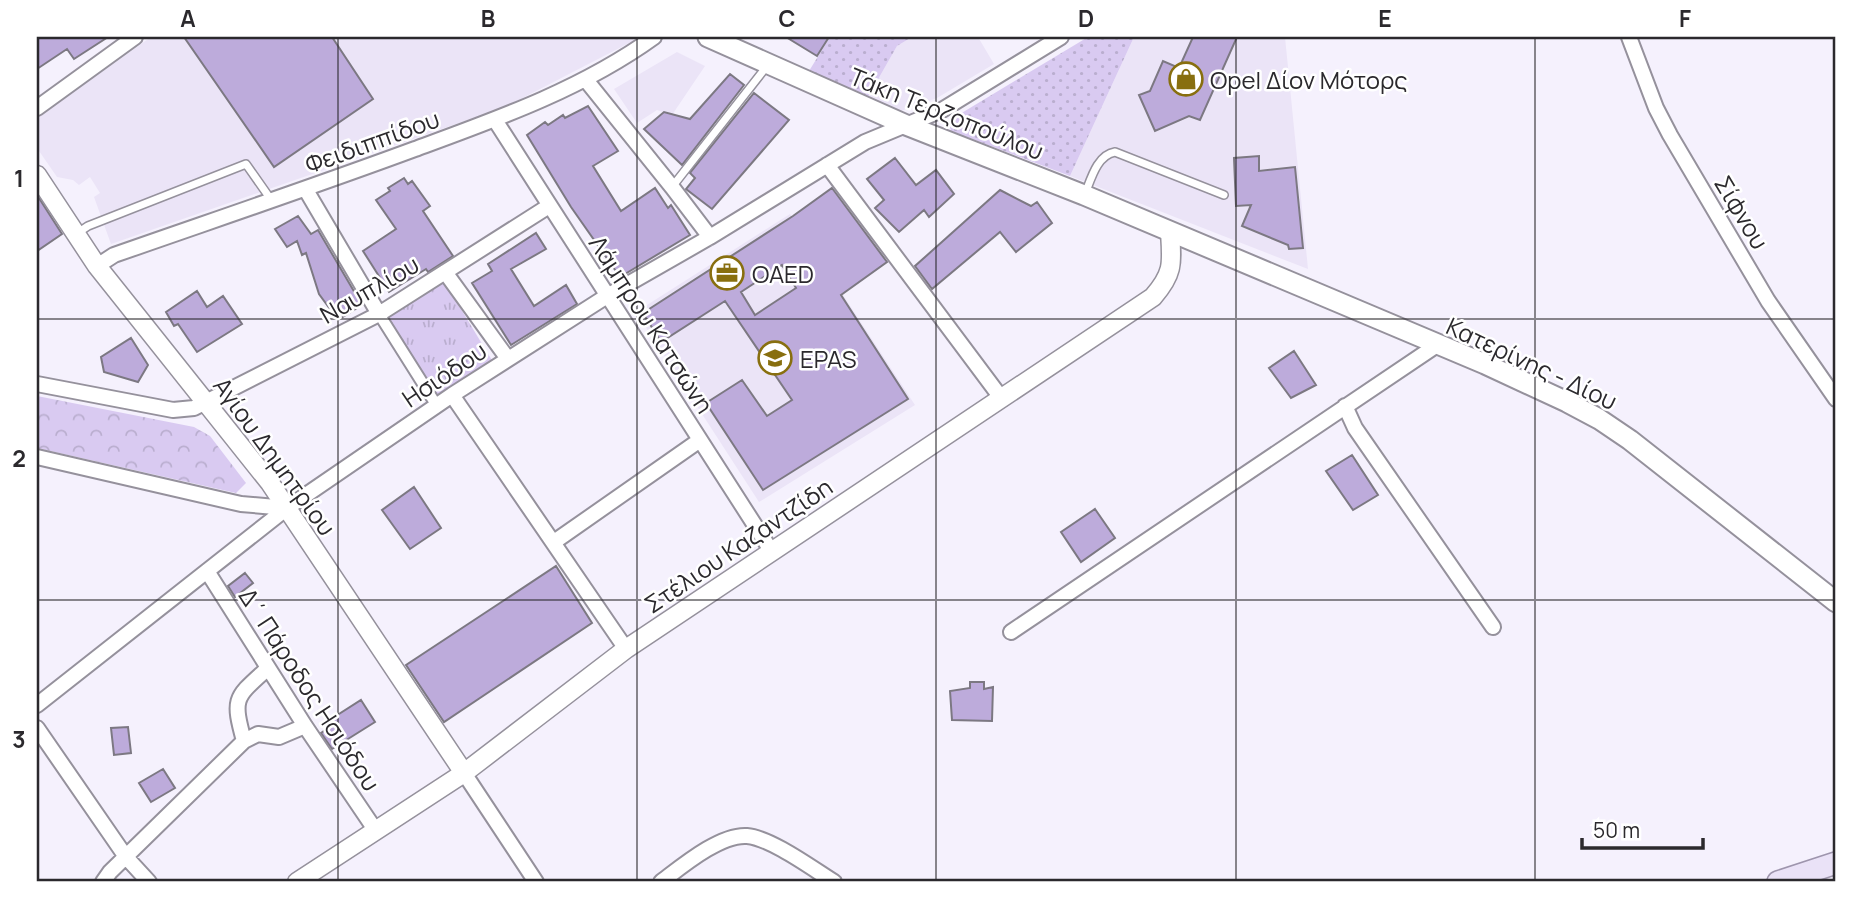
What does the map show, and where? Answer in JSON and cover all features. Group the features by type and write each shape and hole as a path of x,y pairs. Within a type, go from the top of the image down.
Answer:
{"main road":[{"name":"Τάκη Τερζοπούλου","path":"708,37 906,125 1170,232"},
{"name":"Κατερίνης - Δίου","path":"1170,232 1485,364 1599,419 1667,468 1832,598"},
{"path":"1778,882 1836,863"}],"street":[{"path":"37,108 135,37"},
{"name":"Φειδιππίδου","path":"97,266 114,255 306,190 495,120 586,80 654,37"},
{"name":"Σίφνου","path":"1629,37 1656,108 1670,135 1768,301 1836,398"},
{"name":"Ησιόδου","path":"37,705 287,508 452,395 607,296 710,237 865,142 942,110 1054,38"},
{"path":"586,80 710,237"},
{"name":"Λάμπρου Κατσώνη","path":"495,120 772,552"},
{"path":"827,165 1002,399"},
{"name":"Αγίου Δημητρίου","path":"37,176 97,266 257,465 464,773"},
{"path":"306,190 437,406"},
{"name":"Ναυπλίου","path":"37,384 173,410 194,408 379,314 549,206"},
{"name":"Στέλιου Καζαντζίδη","path":"297,882 464,773 626,649 1153,298 1167,281 1171,267 1170,232"},
{"path":"445,272 508,359"},
{"path":"1011,632 1437,345"},
{"path":"452,395 626,649"},
{"path":"1345,406 1355,428 1493,627"},
{"path":"554,542 700,440"},
{"path":"37,457 241,504 287,508"},
{"name":"Δ΄ Πάροδος Ησιόδου","path":"207,571 304,726 376,831"},
{"path":"1832,598 1836,613"},
{"path":"244,741 236,712 239,696 268,668"},
{"path":"103,882 244,741 258,734 279,737 304,726"},
{"path":"37,728 126,857 149,882"},
{"path":"464,773 536,882"},
{"path":"661,882 691,859 719,843 746,836 774,846 834,882"}],"lane":[{"path":"672,187 768,65"},
{"path":"1084,195 1103,158 1115,152 1224,195"},
{"path":"76,234 88,226 246,164 272,201"}],"shaded area":[{"path":"151,37 634,37 633,41 505,107 111,244 94,197 100,193 90,177 79,185 73,180 57,177 37,148 37,118"},
{"path":"912,37 978,37 994,64 937,98 901,111 868,97 897,46"},
{"path":"1134,37 1285,37 1308,269 1070,176"},
{"path":"677,52 705,66 672,115 657,110 637,123 614,89"},
{"name":"EPAS","path":"790,214 915,405 759,502 636,312"}],"green space":[{"path":"830,37 912,37 897,46 868,97 809,71"},
{"path":"1088,37 1134,37 1070,176 951,131 949,123 955,117"},
{"path":"444,281 493,362 435,397 388,317"},
{"path":"37,396 194,427 210,436 246,483 236,493 37,448"}],"building":[{"path":"37,37 108,37 74,59 67,49 37,69"},
{"path":"184,37 332,37 373,99 274,167"},
{"path":"786,37 829,37 817,56"},
{"name":"Opel Δίον Μότορς","path":"1193,37 1237,37 1200,120 1189,116 1155,131 1139,95 1150,91 1163,61 1179,68"},
{"path":"730,74 744,85 682,165 644,129 664,112 690,119"},
{"path":"754,93 789,120 712,209 686,189 695,178 690,173"},
{"path":"588,106 618,151 593,166 621,211 655,188 668,208 671,205 690,235 620,277 571,207 527,135 545,122 548,125 563,115 565,118"},
{"path":"1259,156 1259,171 1295,167 1303,248 1289,249 1288,245 1242,226 1251,205 1236,206 1234,158"},
{"path":"895,158 916,185 936,170 954,194 929,217 924,210 899,232 875,208 884,200 867,179"},
{"path":"404,178 408,184 412,181 430,206 423,211 453,256 389,292 363,251 396,229 376,200"},
{"name":"EPAS","path":"832,188 887,262 841,295 908,399 763,490 706,403 742,380 767,416 792,400 725,301 661,342 643,313","holes":["782,265 796,288 755,315 741,292"]},
{"path":"1000,190 1031,206 1037,202 1052,223 1016,252 1000,232 932,289 915,266"},
{"path":"37,195 62,234 37,251"},
{"path":"298,216 311,234 318,230 362,305 338,320 319,294 306,253 302,255 297,241 287,247 275,229"},
{"path":"536,233 546,249 511,269 534,306 566,285 577,304 511,345 472,283 492,271 488,264"},
{"path":"197,291 207,307 223,296 242,324 197,352 178,324 174,326 166,312"},
{"path":"131,338 148,365 138,382 104,372 101,357"},
{"path":"1294,351 1316,385 1291,398 1269,368"},
{"path":"1352,455 1378,495 1353,510 1326,471"},
{"path":"414,487 441,528 410,549 382,510"},
{"path":"1095,509 1115,538 1081,562 1061,532"},
{"path":"556,566 592,623 444,722 406,665"},
{"path":"245,573 253,583 235,597 228,586"},
{"path":"970,682 984,682 984,689 993,687 992,721 952,720 950,691 970,688"},
{"path":"361,700 375,722 332,749 321,733 331,726 328,721"},
{"path":"128,727 131,753 114,755 111,728"},
{"path":"163,769 175,788 151,802 139,783"}],"place":[{"name":"Opel Δίον Μότορς","path":"1186,79"},
{"name":"OAED","path":"727,273"},
{"name":"EPAS","path":"775,358"}]}
